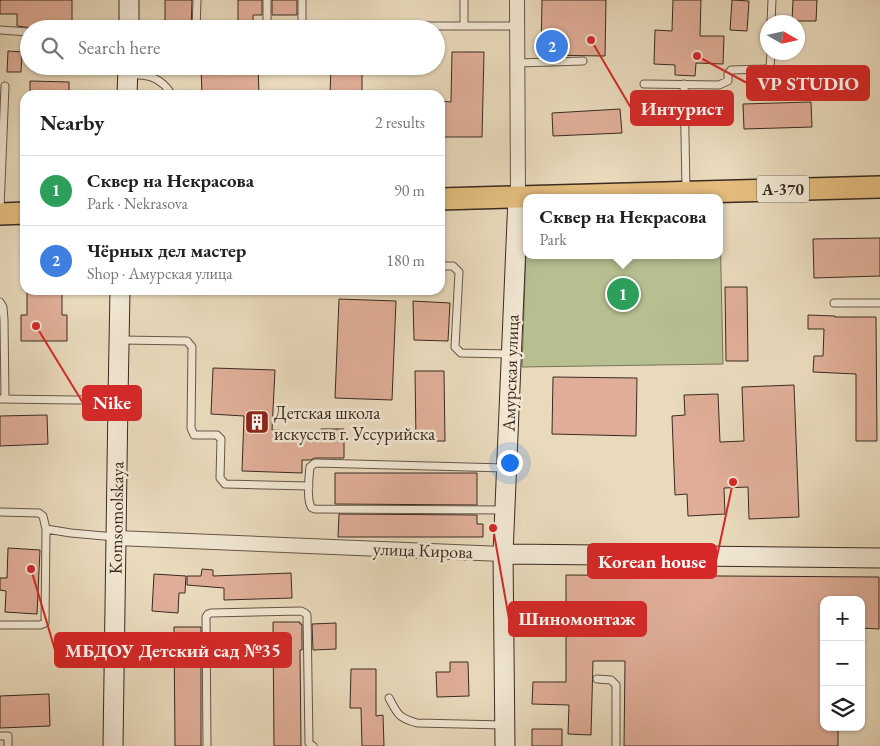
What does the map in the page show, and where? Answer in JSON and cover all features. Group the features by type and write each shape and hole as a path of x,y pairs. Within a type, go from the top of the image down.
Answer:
{"main road":[{"path":"129,0 129,20"},
{"path":"127,90 128,75"},
{"name":"А-370","path":"619,194 880,187"},
{"name":"Амурская улица","path":"504,746 503,554 518,197"},
{"name":"А-370","path":"445,199 523,197"},
{"path":"0,214 20,213"},
{"name":"Komsomolskaya","path":"113,746 120,295"},
{"name":"улица Кирова","path":"503,554 880,558"}],"street":[{"name":"Амурская улица","path":"518,0 518,197"},
{"name":"улица Кирова","path":"116,538 503,554"}],"lane":[{"path":"196,20 197,0"},
{"path":"267,0 267,20"},
{"path":"302,0 302,20"},
{"path":"464,0 464,26"},
{"path":"772,0 772,15"},
{"path":"445,26 518,26"},
{"path":"0,30 20,31"},
{"path":"644,84 719,85 728,81 728,74 731,70 766,70 770,67 770,60"},
{"path":"518,63 583,61"},
{"path":"145,75 160,81 168,90"},
{"path":"684,84 686,192"},
{"path":"0,208 5,86"},
{"path":"445,266 453,266 459,272 455,347 461,353 511,354"},
{"path":"0,302 3,307 4,320 2,399 118,399"},
{"path":"834,303 880,303"},
{"path":"119,340 187,340 192,346 191,428 194,435 217,435 221,440 220,478 225,484 309,486"},
{"path":"505,510 316,509 312,508 309,504 309,486 310,467 315,463 507,468"},
{"path":"0,512 40,513 43,516 46,529 45,622 40,625 0,625"},
{"path":"46,529 116,538"},
{"path":"207,746 206,617 208,614 301,611 307,615 309,743 313,746"},
{"path":"597,679 611,680 616,685 616,746"},
{"path":"389,698 397,713 405,720 417,723 504,724"},
{"path":"0,736 8,736 8,746"}],"green space":[{"path":"526,259 721,259 723,364 522,367"}],"building":[{"path":"0,0 72,0 72,20 20,20 20,26 17,26 17,14 0,14"},
{"path":"165,0 192,0 191,20 165,20"},
{"path":"238,0 262,0 262,15 253,15 253,20 238,20"},
{"path":"272,0 297,0 297,15 272,15"},
{"path":"542,0 606,0 605,56 541,55"},
{"path":"673,0 701,0 700,36 724,36 723,64 696,63 695,76 675,75 675,65 654,64 655,30 672,31"},
{"path":"732,0 749,1 747,31 730,30"},
{"path":"793,0 817,0 816,21 805,21 805,15 792,15"},
{"path":"8,51 20,52 20,72 7,72"},
{"path":"452,52 484,52 482,137 445,137 445,101 451,102"},
{"path":"201,75 258,75 259,90 202,90"},
{"path":"331,75 362,75 362,90 330,90"},
{"path":"30,81 69,82 69,90 30,90"},
{"path":"811,102 812,127 744,129 743,104"},
{"path":"620,109 622,133 553,136 552,113"},
{"path":"880,238 880,276 814,278 813,239"},
{"path":"725,287 747,287 748,361 726,361"},
{"path":"27,295 62,295 62,315 67,315 67,341 21,341 21,315 27,315"},
{"path":"339,299 396,301 392,400 335,398"},
{"path":"413,301 450,303 448,341 414,340"},
{"path":"808,315 876,317 877,441 856,441 856,374 813,372 814,356 823,356 824,329 808,329"},
{"name":"Детская школа искусств г. Уссурийска","path":"213,368 275,370 272,430 321,432 321,429 344,429 344,458 302,460 302,473 242,471 244,416 211,414"},
{"path":"415,371 444,371 445,441 416,441"},
{"path":"553,377 637,378 636,436 552,434"},
{"path":"794,385 799,517 749,519 748,487 724,488 725,514 688,516 687,494 675,495 672,416 685,415 684,395 718,394 720,442 744,441 742,387"},
{"path":"47,415 48,444 0,446 0,416"},
{"path":"335,473 477,473 477,505 335,504"},
{"path":"339,514 477,515 477,524 483,524 483,537 338,537"},
{"path":"8,548 40,550 37,614 5,612 6,591 0,590 0,578 7,578"},
{"path":"202,569 213,570 213,576 291,573 292,598 224,600 224,588 187,585 187,576 201,576"},
{"path":"154,574 186,576 185,593 179,593 178,613 152,611"},
{"path":"566,575 879,577 879,629 865,628 865,596 820,596 820,731 838,731 838,746 624,746 625,661 593,661 591,735 568,734 569,705 532,704 533,682 566,682"},
{"path":"273,622 300,622 302,624 302,650 300,650 301,746 274,746"},
{"path":"336,623 336,649 313,650 312,624"},
{"path":"174,627 201,627 201,746 175,746"},
{"path":"450,662 468,662 469,696 437,697 436,672 450,672"},
{"path":"351,669 376,669 376,716 383,715 384,746 362,746 361,708 350,708"},
{"path":"49,694 50,726 0,728 0,696"},
{"path":"532,729 562,729 562,746 532,746"}],"place":[{"name":"Интурист","path":"591,40"},
{"name":"Чёрных дел мастер","path":"552,46"},
{"name":"VP STUDIO","path":"697,56"},
{"name":"Сквер на Некрасова","path":"623,294"},
{"name":"Nike","path":"36,326"},
{"name":"Детская школа искусств г. Уссурийска","path":"257,422"},
{"name":"Korean house","path":"733,482"},
{"name":"Шиномонтаж","path":"493,528"},
{"name":"МБДОУ Детский сад №35","path":"31,569"}]}
